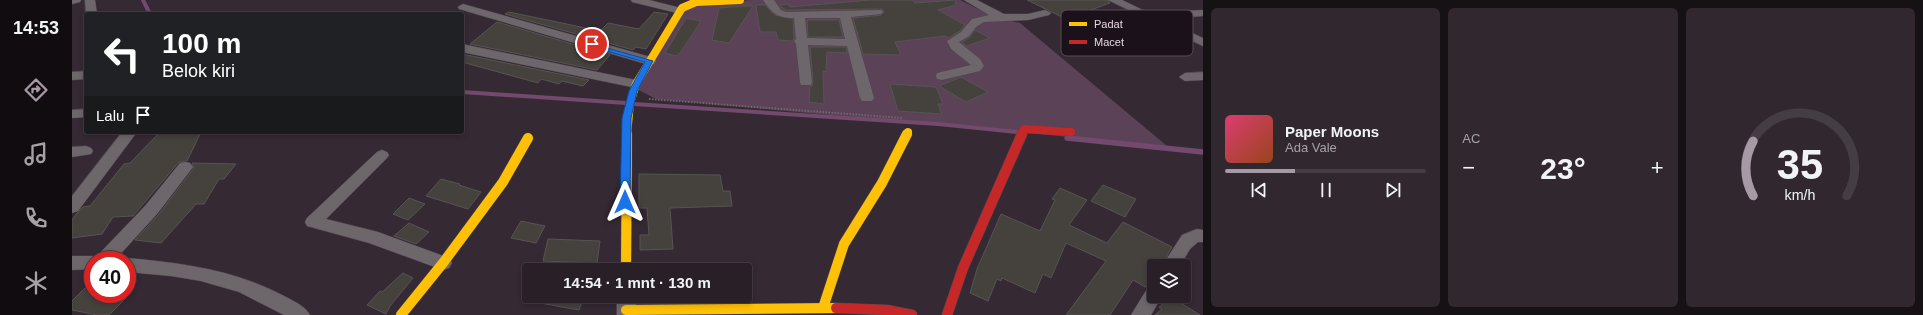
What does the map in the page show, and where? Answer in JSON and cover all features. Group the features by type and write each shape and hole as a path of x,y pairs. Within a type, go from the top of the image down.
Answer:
{"street":[{"path":"72,1 76,0"},
{"path":"90,0 91,12"},
{"path":"455,12 475,0"},
{"path":"636,0 680,6 696,2 740,0"},
{"path":"768,0 779,14 799,15 877,12"},
{"path":"968,0 1002,17"},
{"path":"1114,0 1135,10"},
{"path":"626,263 625,188 627,118 633,91 680,6"},
{"path":"463,7 650,61"},
{"path":"942,76 976,68 978,66 976,62 955,46 954,41 965,34 966,29 975,21 1002,17 1028,17 1045,13"},
{"path":"1193,14 1203,13"},
{"path":"844,14 867,98"},
{"path":"799,15 800,41 806,82"},
{"path":"1193,37 1203,42"},
{"path":"800,41 852,43"},
{"path":"464,49 633,91"},
{"path":"1185,77 1203,76"},
{"path":"72,114 84,112"},
{"path":"947,315 963,268 1024,129 1071,132"},
{"path":"822,308 844,244 882,183 908,132"},
{"path":"72,207 128,134"},
{"path":"400,315 443,263 503,182 528,138"},
{"path":"382,155 313,222 372,236 443,263"},
{"path":"112,251 151,210 185,167"},
{"path":"1176,259 1190,237 1196,234 1203,236"},
{"path":"72,263 84,262"},
{"path":"136,266 186,271 232,282 287,306 300,315"},
{"path":"1140,315 1148,303"},
{"path":"627,307 822,308 887,310 912,315"}],"path":[{"path":"633,91 652,100 903,118"}],"shaded area":[{"path":"753,0 960,0 994,17 1020,23 1167,146 656,99 635,88 689,4"}],"building":[{"path":"870,0 912,0 915,3 955,0 956,5 938,10 965,25 960,31 949,38 945,36 895,42 901,55 863,54 853,18 881,15 884,12 882,9 786,10 779,5 788,4 790,7"},
{"path":"1027,0 1107,0 1110,3 1091,10 1061,10 1061,17"},
{"path":"756,5 765,5 775,15 793,19 793,41 778,40 776,32 760,32"},
{"path":"753,6 729,43 712,40 719,8"},
{"path":"509,12 600,31 608,23 639,29 654,12 668,14 646,49 636,47 633,50 505,14"},
{"path":"686,18 701,21 681,52 676,56 665,53"},
{"path":"807,20 839,20 843,37 808,37"},
{"path":"497,22 610,55 597,70 470,44"},
{"path":"975,30 990,38 967,46 962,42 970,37"},
{"path":"810,47 846,47 847,53 827,52 826,72 823,71 824,104 809,102 810,86 812,86 813,82"},
{"path":"464,54 589,80 583,86 562,81 559,84 541,79 538,83 464,63"},
{"path":"961,77 988,92 966,102 939,86"},
{"path":"890,84 936,87 943,104 938,104 942,114 898,111"},
{"path":"158,134 200,134 187,161 179,162 133,216 113,217 102,234 72,238 72,220 77,213 83,207 90,206 124,164 130,163"},
{"path":"192,163 236,164 224,179 219,179 204,204 196,204 161,243 135,240 158,215 194,168"},
{"path":"639,174 720,175 723,191 730,191 732,206 670,208 673,249 640,250 640,235 649,235 647,208 639,208"},
{"path":"441,179 481,192 468,209 426,196"},
{"path":"1103,185 1136,199 1125,217 1091,201"},
{"path":"1060,188 1087,200 1069,225 1107,243 1123,222 1172,247 1165,259 1147,259 1147,288 1133,280 1110,315 1066,315 1106,261 1066,243 1051,278 1043,274 1035,293 1002,278 1001,281 997,279 988,301 970,293 977,269 1001,214 1040,231 1055,200 1052,199"},
{"path":"409,198 425,204 408,220 393,214"},
{"path":"521,221 545,226 536,243 511,238"},
{"path":"409,223 429,232 416,244 394,236"},
{"path":"548,239 600,241 597,263 543,261"},
{"path":"403,273 413,278 390,306 386,314 367,305 380,291 382,292"},
{"path":"84,289 84,303 121,303 109,315 97,315 72,310 72,301"},
{"path":"540,303 582,303 579,310"},
{"path":"1164,303 1181,303 1200,315 1155,315 1162,309 1159,307"}],"waterway":[{"path":"143,0 149,12"},
{"path":"464,92 626,103"},
{"path":"634,104 938,124 1017,132"},
{"path":"1067,138 1203,152"}],"traffic: slow":[{"path":"626,263 627,130 630,103 636,84 682,8 696,2 740,0"},
{"path":"823,308 844,244 882,183 908,132"},
{"path":"401,315 443,263 503,182 528,138"},
{"path":"626,310 836,308"}],"traffic: jam":[{"path":"947,315 963,268 1022,136 1022,131 1024,129 1071,132"},
{"path":"836,308 887,310 912,315"}],"route":[{"path":"592,44 650,61 633,91 627,118 625,202"}]}
